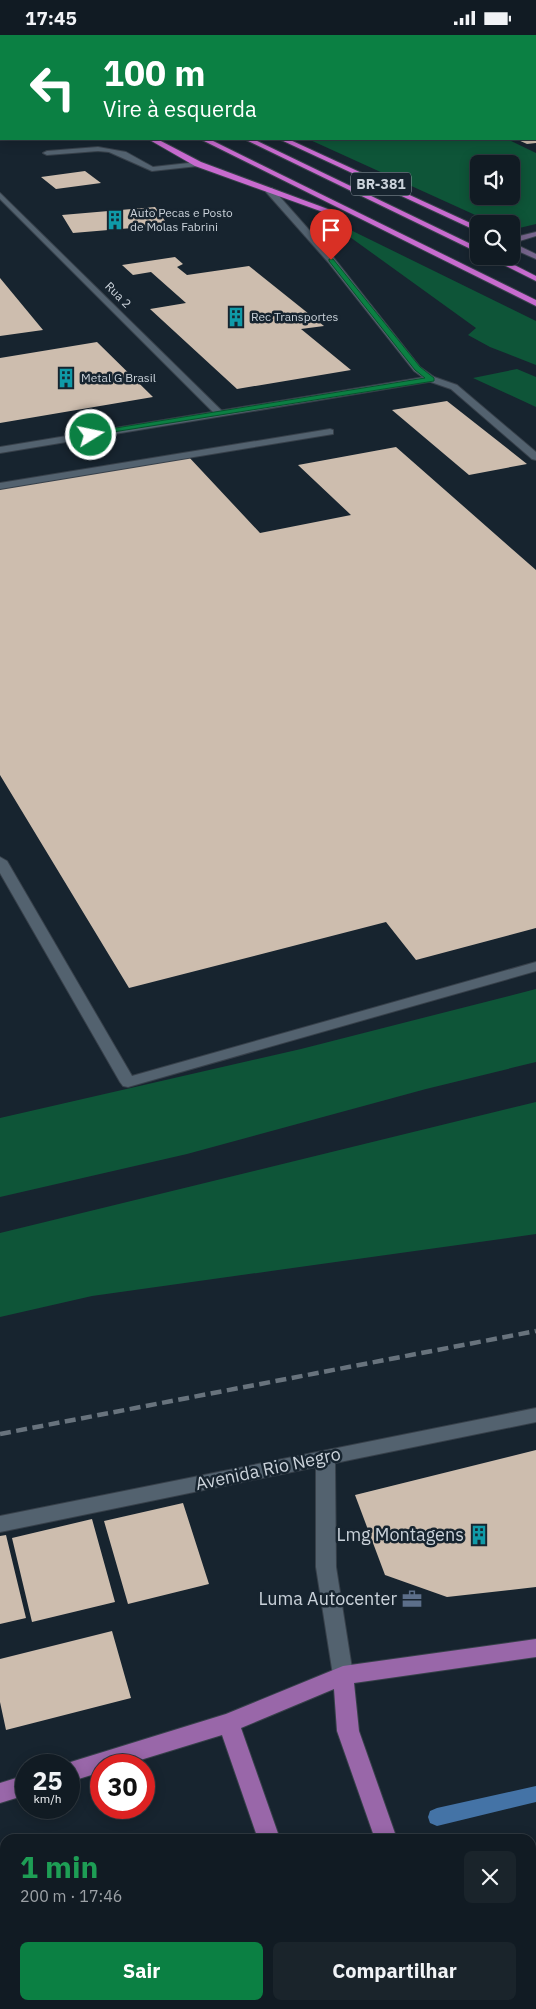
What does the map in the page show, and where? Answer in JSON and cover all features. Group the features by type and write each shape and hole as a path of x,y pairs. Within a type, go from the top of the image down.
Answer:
{"highway":[{"path":"154,140 198,164 406,239"},
{"name":"BR-381","path":"206,140 536,303"},
{"name":"BR-381","path":"250,140 470,247"},
{"name":"BR-381","path":"285,140 470,226"},
{"path":"508,265 536,279"}],"main road":[{"path":"520,238 536,234"},
{"path":"520,249 536,257"},
{"path":"80,1769 229,1723 343,1675 536,1648"},
{"path":"343,1675 348,1731 384,1834"},
{"path":"229,1723 267,1834"},
{"path":"0,1793 15,1788"}],"street":[{"path":"47,153 98,149 110,150 123,154 152,169 198,164"},
{"path":"269,190 331,260 417,369 431,379 454,387 536,457"},
{"name":"Rua 2","path":"0,195 218,413"},
{"path":"0,450 431,379"},
{"path":"0,486 330,432"},
{"path":"0,861 128,1082 536,966"},
{"name":"Avenida Rio Negro","path":"0,1524 536,1415"},
{"path":"326,1457 326,1567 343,1675"}],"green space":[{"path":"310,140 509,140 536,153 536,224 520,228 520,215 475,215"},
{"path":"318,214 536,321 536,365 490,347 468,335 476,328"},
{"path":"517,369 536,377 536,407 473,378"},
{"path":"536,989 536,1062 426,1089 187,1154 0,1197 0,1118 301,1049"},
{"path":"536,1102 536,1234 92,1296 0,1317 0,1233"}],"building":[{"path":"518,140 536,140 536,143 527,144"},
{"path":"85,171 101,183 56,189 41,177"},
{"name":"Auto Pecas e Posto de Molas Fabrini","path":"155,207 168,225 73,233 62,215"},
{"name":"Rec Transportes","path":"175,257 183,264 177,267 187,275 249,266 324,326 301,329 351,370 237,389 150,309 186,303 151,272 133,275 122,265"},
{"path":"0,278 43,330 0,336"},
{"name":"Metal G Brasil","path":"97,342 153,397 0,423 0,358"},
{"path":"447,401 527,464 469,475 392,410"},
{"path":"396,447 536,570 536,928 416,960 386,922 129,988 0,775 0,488 187,455 260,533 351,515 298,465"},
{"name":"Lmg Montagens","path":"536,1450 536,1587 447,1597 385,1575 355,1495"},
{"path":"183,1503 209,1584 128,1604 104,1521"},
{"path":"92,1519 115,1602 32,1622 12,1538"},
{"path":"6,1535 26,1618 0,1624 0,1536"},
{"path":"112,1631 131,1698 6,1730 0,1702 0,1659"}],"waterway":[{"path":"437,1817 536,1794"}],"railway":[{"path":"0,1434 536,1331"}],"place":[{"name":"Auto Pecas e Posto de Molas Fabrini","path":"115,220"},
{"name":"Rec Transportes","path":"236,317"},
{"name":"Metal G Brasil","path":"66,378"},
{"name":"Lmg Montagens","path":"479,1535"},
{"name":"Luma Autocenter","path":"412,1599"}],"route":[{"path":"91,435 431,379 417,369 331,260"}]}
